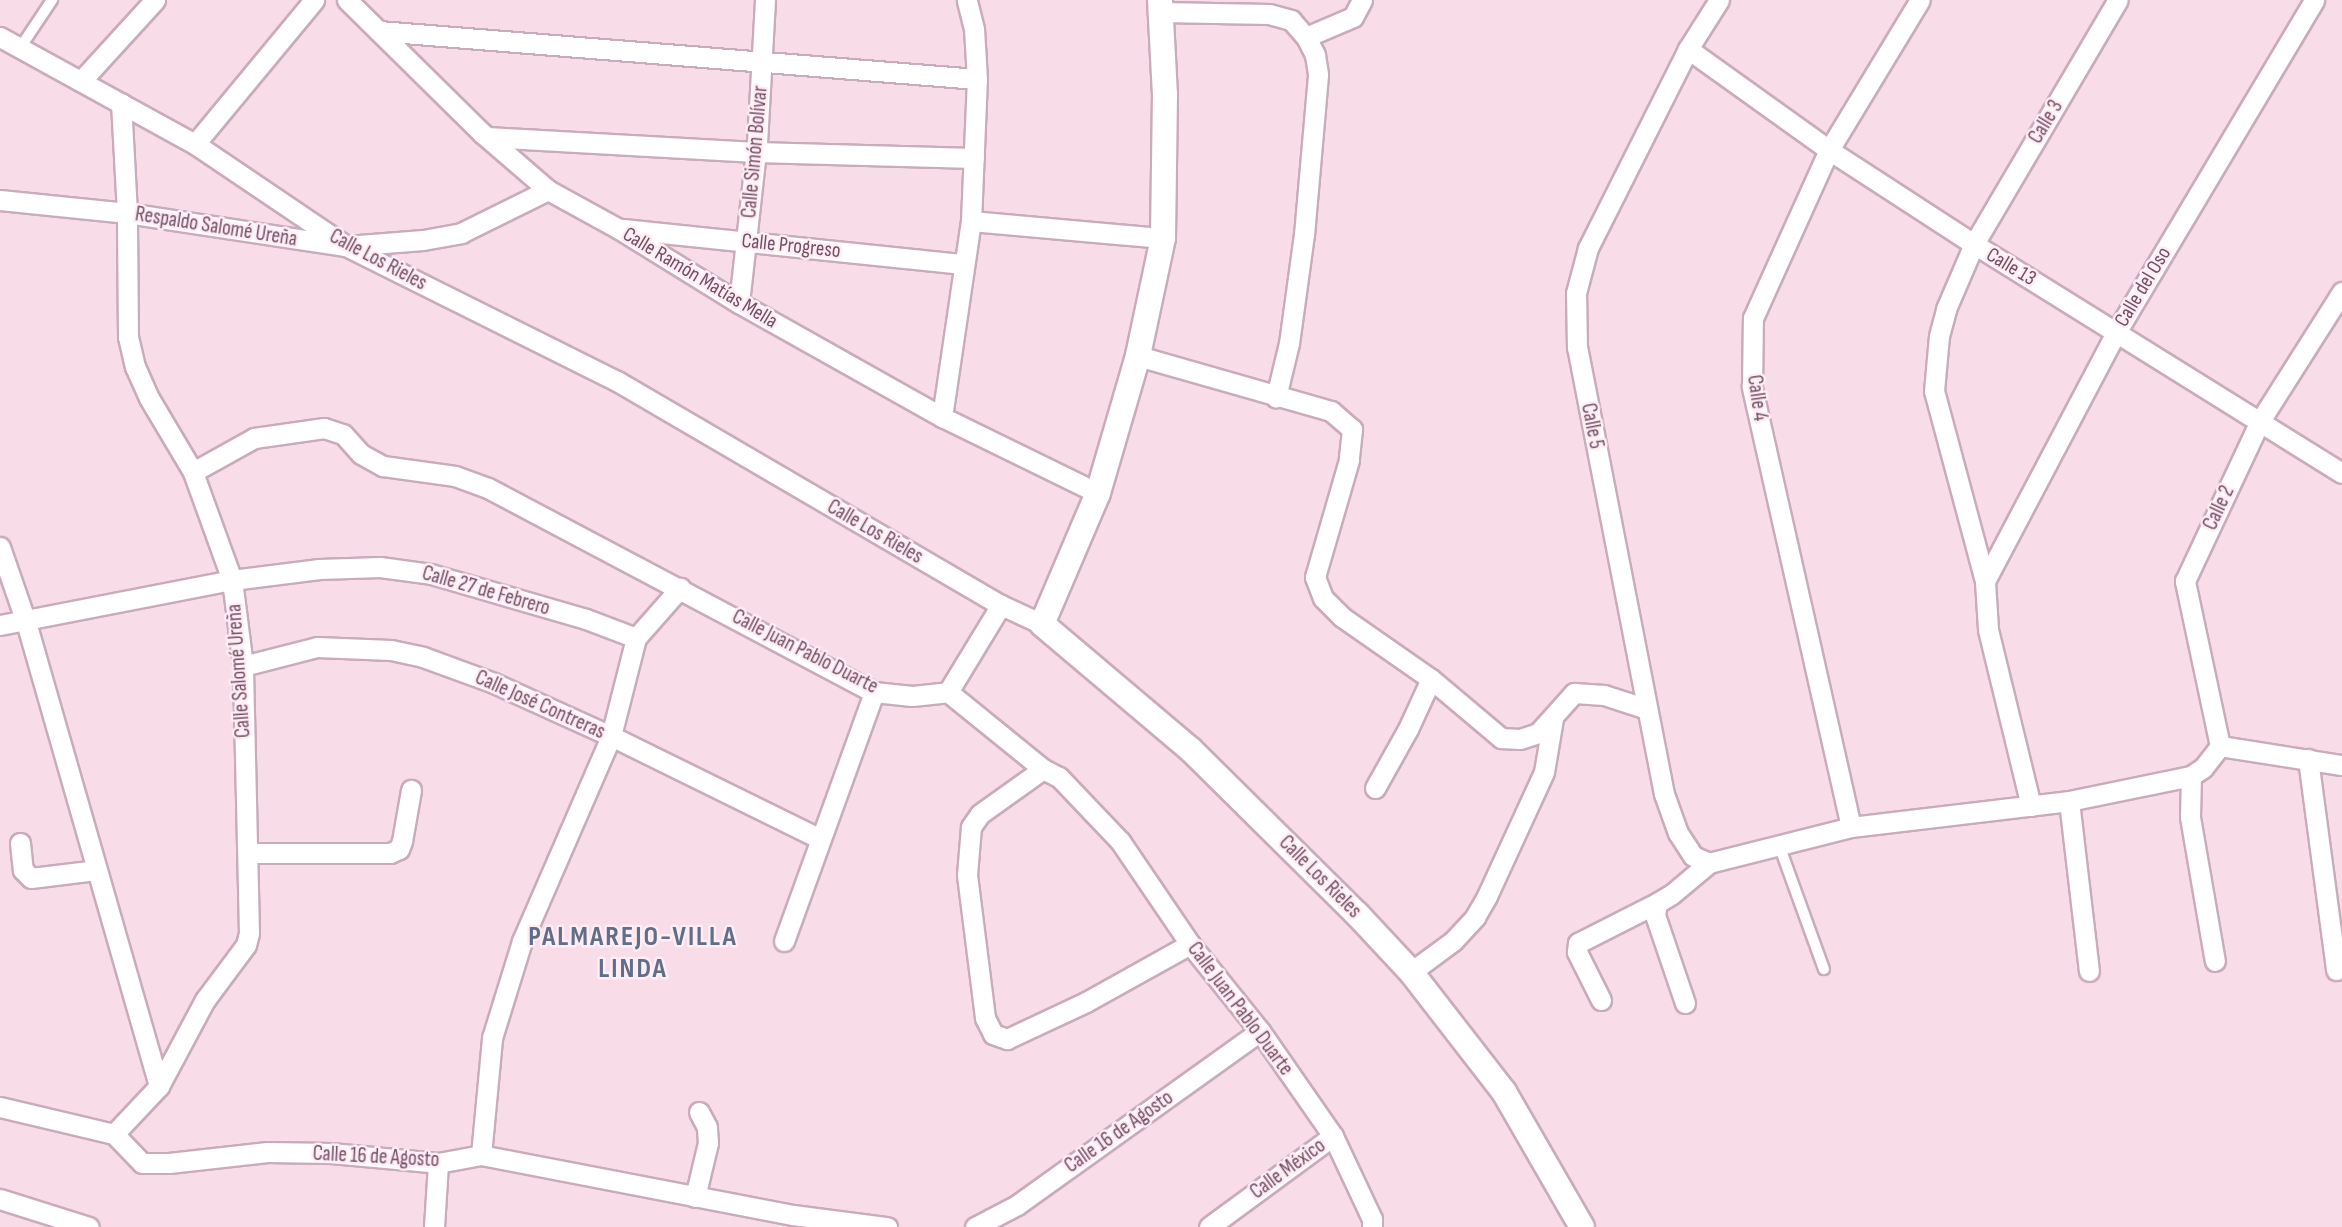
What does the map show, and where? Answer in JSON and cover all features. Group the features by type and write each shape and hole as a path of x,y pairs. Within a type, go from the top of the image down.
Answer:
{"street":[{"path":"80,82 155,0"},
{"path":"195,144 314,0"},
{"name":"Calle Ramón Matías Mella","path":"347,0 487,137 548,190 619,229 739,303 942,417 1098,493"},
{"name":"Calle Simón Bolívar","path":"739,303 756,152 765,0"},
{"path":"942,417 971,221 977,79 974,29 967,0"},
{"path":"1306,37 1353,17 1362,0"},
{"name":"Calle 5","path":"1709,863 1693,856 1678,834 1664,794 1577,348 1576,293 1588,248 1688,49 1719,0"},
{"name":"Calle 4","path":"1851,827 1752,386 1753,318 1829,150 1920,0"},
{"name":"Calle 3","path":"2031,806 1989,629 1985,582 1934,391 1938,336 1946,309 1974,244 2118,0"},
{"name":"Calle del Oso","path":"1985,582 2117,331 2314,0"},
{"path":"1042,624 1098,493 1138,356 1163,238 1165,94 1160,6 1269,14 1291,20 1306,37 1315,55 1318,75 1295,302 1289,343 1276,397"},
{"path":"379,31 977,79"},
{"name":"Calle Los Rieles","path":"0,37 195,144 346,246 617,381 1002,606 1042,624 1191,750 1357,914 1411,972 1504,1092 1582,1227"},
{"name":"Calle 13","path":"1688,49 1829,150 1974,244 2342,473"},
{"name":"Calle Salomé Ureña","path":"114,1134 159,1086 208,994 248,939 243,666 232,580 193,472 149,398 135,367 128,337 127,213 121,103"},
{"path":"487,137 756,152 974,158"},
{"name":"Respaldo Salomé Ureña","path":"0,200 127,213 346,246 423,240 461,233 548,190"},
{"path":"971,221 1163,238"},
{"name":"Calle Progreso","path":"619,229 963,264"},
{"name":"Calle 2","path":"2220,746 2186,581 2260,421 2342,292"},
{"path":"1138,356 1331,411 1352,429 1349,460 1315,577 1324,598 1342,617 1431,679 1501,738 1520,739 1538,733 1574,693 1604,695 1647,709"},
{"name":"Calle Juan Pablo Duarte","path":"193,472 254,438 324,428 343,434 361,454 383,466 455,476 488,488 874,692 912,696 948,692 1043,769 1059,777 1120,841 1190,944 1260,1031 1333,1136 1372,1219 1372,1227"},
{"path":"0,547 26,622 159,1086"},
{"name":"Calle 27 de Febrero","path":"0,625 232,580 319,569 380,567 431,574 586,620 636,638"},
{"path":"481,1155 492,1038 523,941 611,736 636,638 680,588"},
{"path":"948,692 1002,606"},
{"name":"Calle José Contreras","path":"243,666 317,647 391,650 423,657 494,683 611,736 820,839"},
{"path":"1375,788 1408,729 1431,679"},
{"path":"784,941 874,692"},
{"path":"1411,972 1453,941 1475,917 1487,896 1544,772 1553,719"},
{"path":"1601,1000 1577,952 1578,943 1672,894 1709,863 1851,827 2069,801 2191,776 2203,768 2220,746 2342,765"},
{"path":"2308,759 2336,970"},
{"path":"1043,769 980,814 971,827 967,855 969,893 985,1018 993,1034 1007,1039 1086,1002 1190,944"},
{"path":"2191,776 2190,817 2215,961"},
{"path":"248,853 390,853 399,849 402,841 411,790"},
{"path":"2069,801 2089,971"},
{"path":"20,843 23,870 31,878 96,870"},
{"path":"1657,903 1655,915 1685,1003"},
{"name":"Calle 16 de Agosto","path":"975,1227 1017,1205 1260,1031"},
{"path":"0,1107 114,1134"},
{"path":"695,1197 708,1143 707,1127 699,1112"},
{"name":"Calle 16 de Agosto","path":"114,1134 142,1163 169,1163 267,1152 331,1153 438,1163 481,1155 793,1215 887,1227"},
{"name":"Calle México","path":"1209,1227 1333,1136"},
{"path":"434,1227 438,1163"},
{"path":"0,1199 89,1227"}],"lane":[{"path":"20,48 52,0"},
{"path":"1779,845 1824,969"}],"shaded area":[{"path":"0,0 2342,0 2342,1227 0,1227"}],"district":[{"name":"PALMAREJO-VILLA LINDA","path":"633,953"}]}
